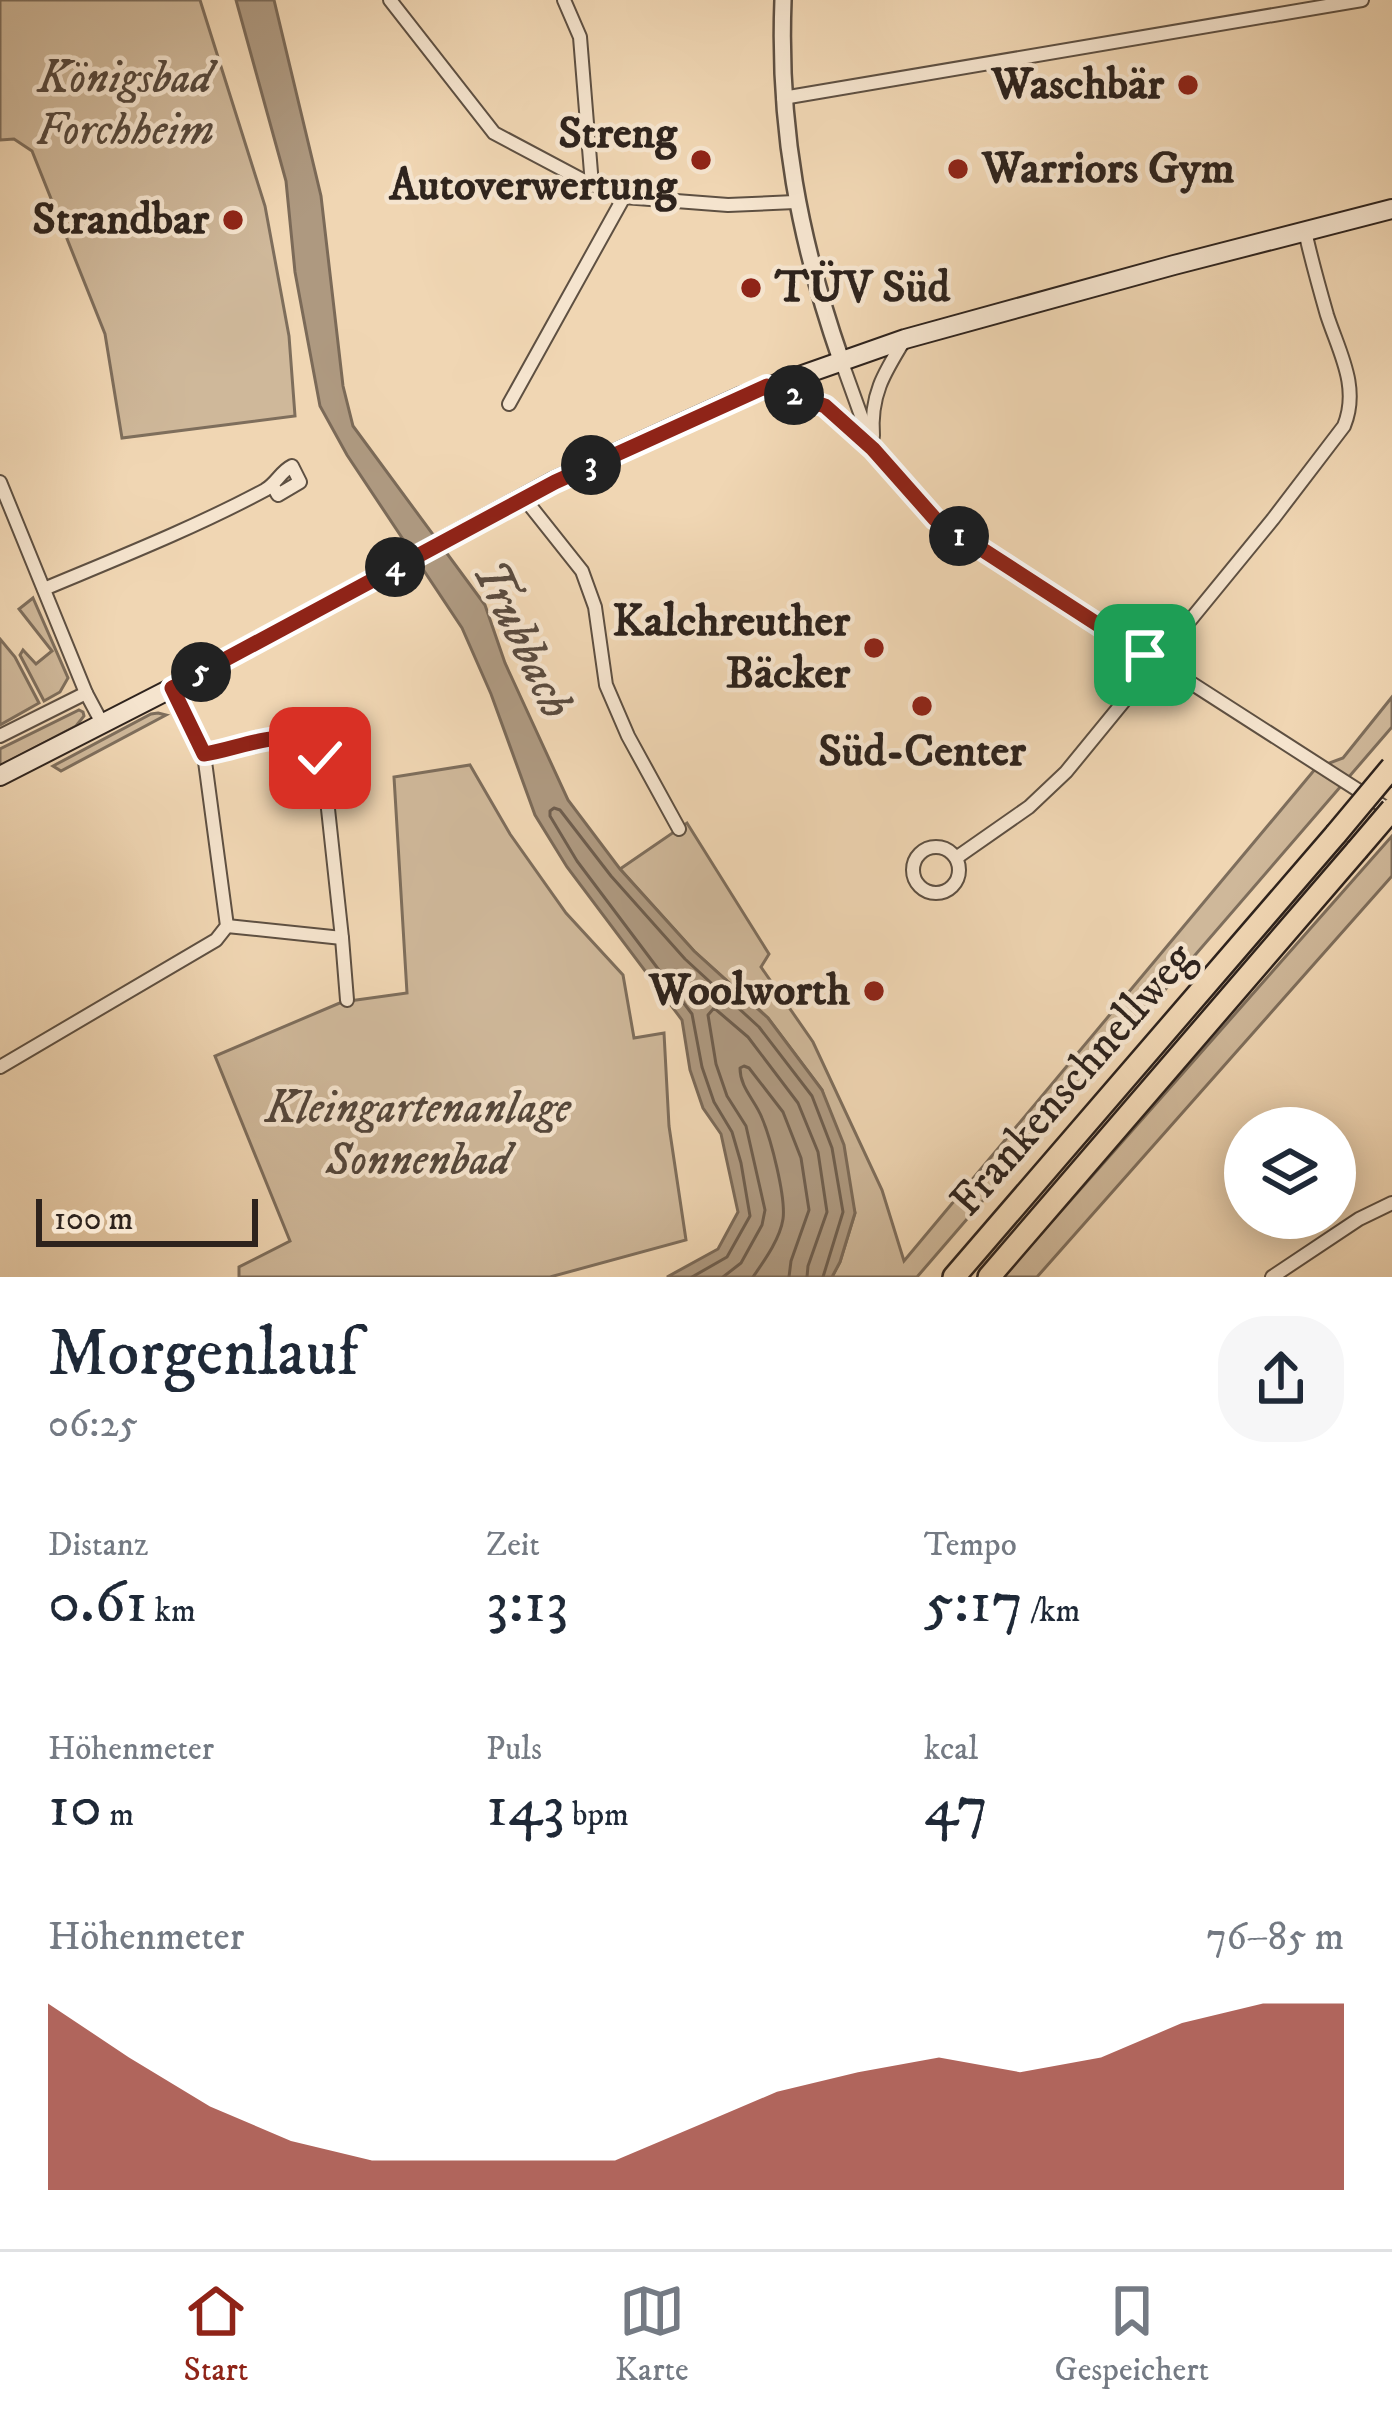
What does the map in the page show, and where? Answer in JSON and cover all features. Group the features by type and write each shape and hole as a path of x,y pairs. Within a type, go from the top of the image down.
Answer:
{"highway":[{"name":"Frankenschnellweg","path":"954,1277 1392,767"},
{"path":"989,1277 1392,811"}],"main road":[{"path":"0,776 524,498 767,386 905,339 1392,209"}],"street":[{"path":"390,0 494,133 592,185 624,197 728,205 796,202"},
{"path":"565,0 580,37 592,185"},
{"path":"783,0 783,98 796,202 873,449"},
{"path":"783,98 1362,0"},
{"path":"509,404 624,197"},
{"path":"956,858 1029,807 1066,772 1336,439 1350,413 1348,373 1305,231"},
{"path":"873,449 876,394 905,339"},
{"path":"767,386 825,406 873,449 935,519 1392,811"},
{"path":"0,482 102,723"},
{"path":"44,589 273,486"},
{"path":"524,498 582,571 595,607 606,685 679,829"},
{"path":"0,1067 216,940 227,926 204,754 172,688"},
{"path":"0,736 86,693"},
{"path":"204,754 284,736 314,747 324,772 347,1000"},
{"path":"227,926 342,938"},
{"path":"1272,1277 1359,1219 1392,1203"}],"green space":[{"name":"Königsbad Forchheim","path":"0,0 200,0 265,206 289,336 295,416 122,438 105,334 32,151 14,139 0,140"},
{"path":"33,598 68,678 60,692 44,701 20,655 23,650 36,664 52,651 19,609"},
{"path":"0,639 39,703 0,725"},
{"path":"1392,697 1392,727 917,1277 832,1277 855,1213 822,1090 768,1018 694,951 620,869 687,823 769,954 761,967 813,1042 882,1190 904,1261 1316,768 1343,758"},
{"path":"79,710 84,716 76,726 0,766 0,749"},
{"path":"151,714 166,715 61,771 53,766"},
{"name":"Kleingartenanlage Sonnenbad","path":"470,765 510,834 566,913 623,975 634,1038 664,1033 669,1126 686,1240 550,1277 239,1277 239,1267 290,1241 215,1056 342,1002 407,993 394,777"},
{"path":"1392,836 1392,876 1037,1277 1003,1277"}],"water":[{"path":"236,0 274,0 321,196 343,386 353,426 485,605 505,663 568,800 620,869 694,951 768,1018 822,1090 844,1145 855,1213 832,1277 667,1277 718,1249 738,1212 721,1134 703,1108 690,1070 682,1020 567,867 535,815 462,628 347,455 320,406 295,272 286,181"}],"place":[{"name":"Waschbär","path":"1188,85"},
{"name":"Streng Autoverwertung","path":"701,160"},
{"name":"Warriors Gym","path":"958,169"},
{"name":"Strandbar","path":"233,220"},
{"name":"TÜV Süd","path":"751,288"},
{"name":"Kalchreuther Bäcker","path":"874,648"},
{"name":"Süd-Center","path":"922,706"},
{"name":"Woolworth","path":"874,991"}],"route":[{"path":"320,758 314,747 284,736 204,754 172,688 555,482 767,386 825,406 873,449 935,519 1145,655"}],"water label":[{"name":"Trubbach","path":"522,639"}]}
